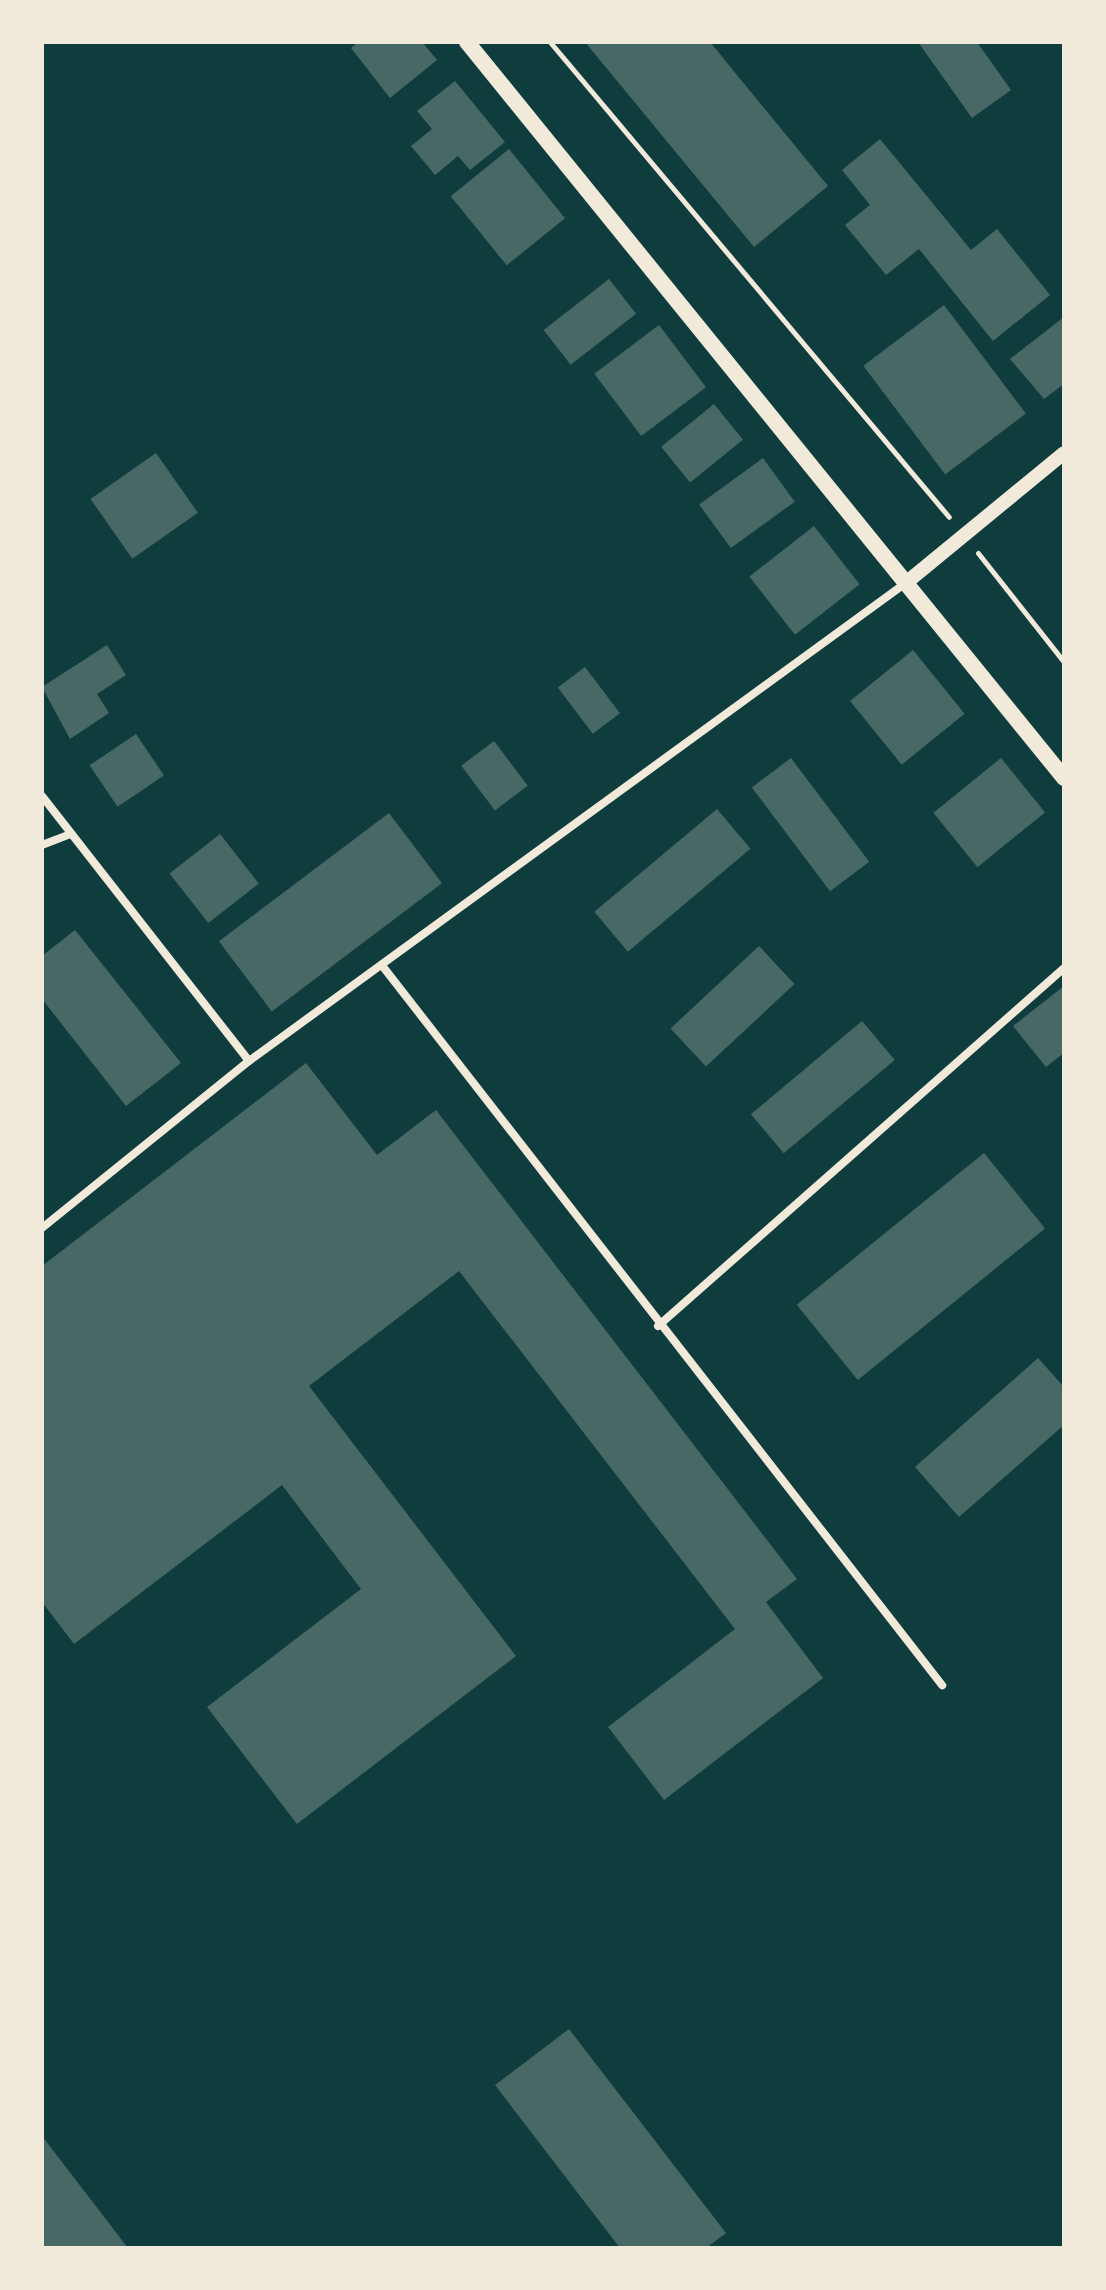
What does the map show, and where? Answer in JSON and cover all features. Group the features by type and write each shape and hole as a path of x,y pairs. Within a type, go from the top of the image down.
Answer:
{"main road":[{"path":"467,42 1064,778"}],"street":[{"path":"42,1228 249,1061 384,968 907,582 1064,453"},
{"path":"42,796 249,1061"},
{"path":"42,845 71,834"},
{"path":"384,968 658,1326 942,1685"},
{"path":"658,1326 1064,968"}],"path":[{"path":"550,42 965,535 1064,662"}],"building":[{"path":"358,42 422,42 437,60 390,98 351,48"},
{"path":"585,42 710,42 828,186 754,247"},
{"path":"918,42 977,42 1011,90 972,118"},
{"path":"455,81 505,142 470,170 458,156 435,175 411,146 432,129 417,111"},
{"path":"880,139 971,250 997,229 1050,295 993,341 919,249 886,275 845,225 870,205 842,170"},
{"path":"509,149 565,218 507,265 451,196"},
{"path":"609,279 636,314 571,365 544,330"},
{"path":"944,305 1026,414 945,474 863,366"},
{"path":"1064,317 1064,384 1044,399 1010,359"},
{"path":"659,325 706,387 641,436 594,374"},
{"path":"714,404 743,440 690,483 661,447"},
{"path":"156,453 198,513 132,559 90,499"},
{"path":"763,458 795,502 731,548 699,504"},
{"path":"814,526 860,584 795,635 749,576"},
{"path":"107,645 126,675 97,694 109,713 70,739 42,687"},
{"path":"913,650 965,714 902,765 850,701"},
{"path":"585,667 620,713 593,734 558,687"},
{"path":"136,734 164,775 118,807 90,765"},
{"path":"494,741 528,786 495,810 461,766"},
{"path":"791,758 869,862 830,891 752,787"},
{"path":"1001,758 1045,812 977,867 933,813"},
{"path":"717,809 750,849 628,952 594,912"},
{"path":"389,813 442,883 272,1011 219,941"},
{"path":"220,834 259,884 208,923 170,873"},
{"path":"75,930 181,1063 126,1106 42,999 42,956"},
{"path":"759,946 794,984 706,1067 671,1029"},
{"path":"1064,986 1064,1053 1046,1067 1013,1026"},
{"path":"862,1021 895,1060 784,1153 751,1114"},
{"path":"306,1063 377,1155 436,1110 797,1579 766,1602 823,1678 664,1800 608,1727 735,1629 459,1271 309,1386 516,1656 297,1824 207,1707 361,1589 282,1485 74,1644 42,1602 42,1266"},
{"path":"984,1153 1045,1228 858,1380 797,1305"},
{"path":"1038,1358 1064,1387 1064,1425 959,1517 915,1467"},
{"path":"569,2029 726,2233 706,2248 620,2248 495,2085"},
{"path":"42,2136 128,2248 42,2248"}]}
